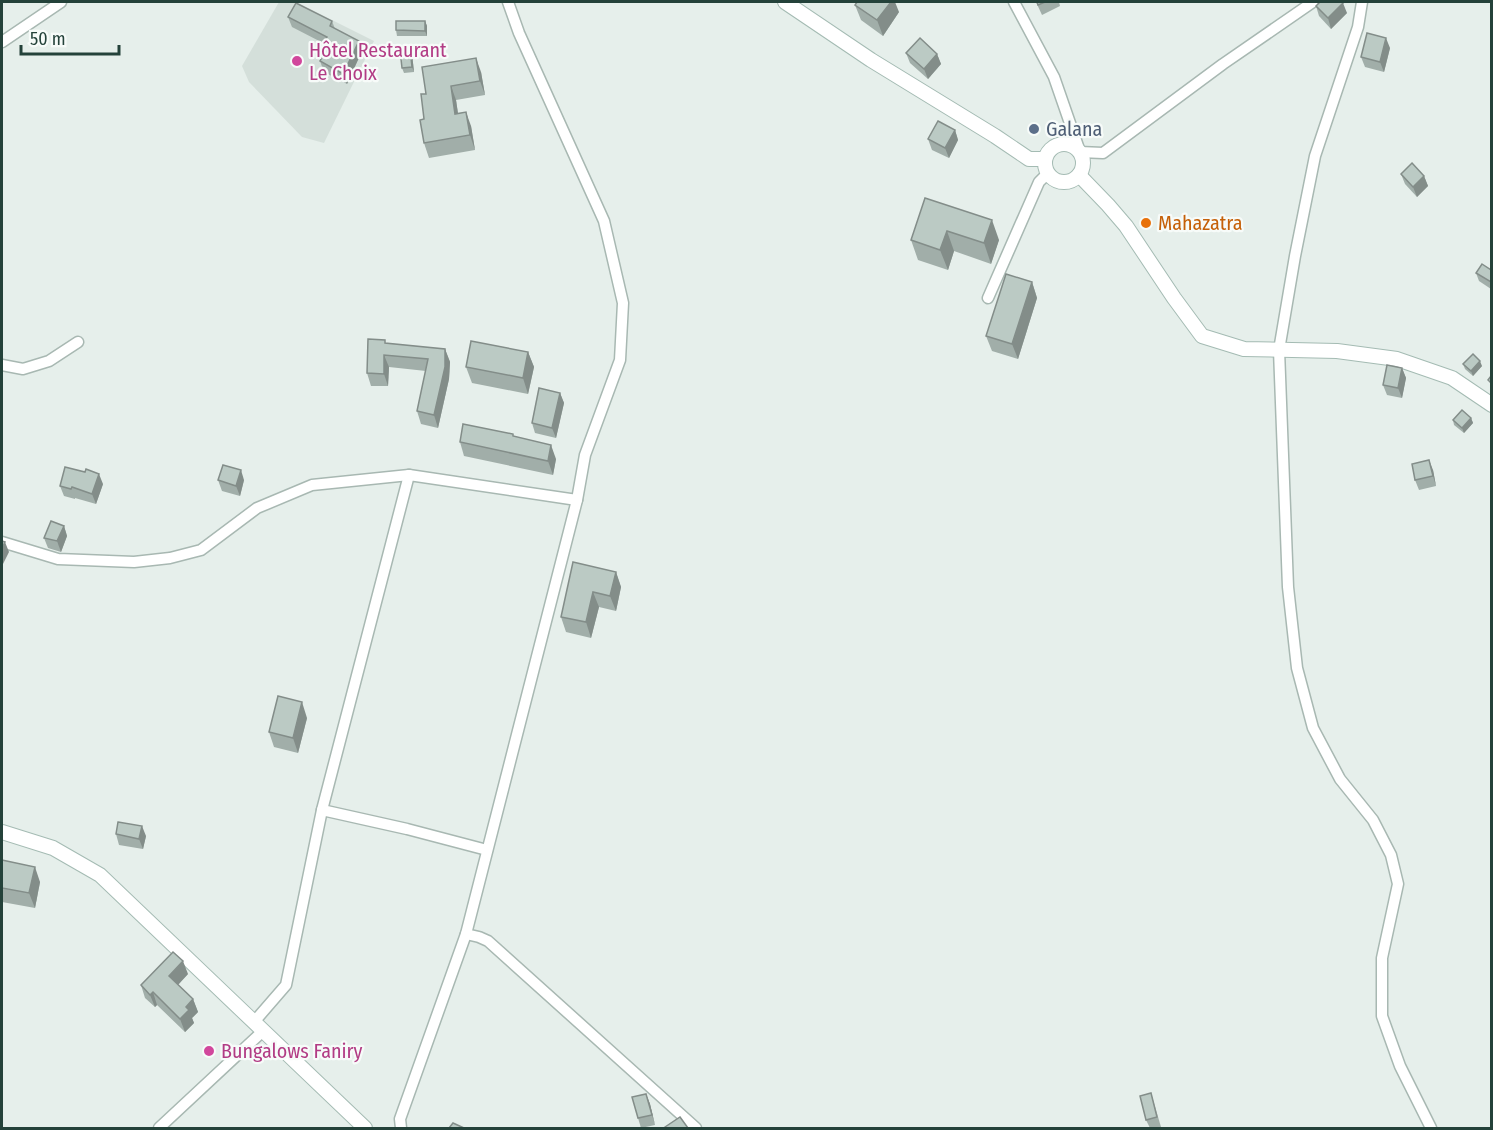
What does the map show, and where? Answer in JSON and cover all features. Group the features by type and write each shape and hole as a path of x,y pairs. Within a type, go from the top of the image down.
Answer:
{"street":[{"path":"2,42 61,2"},
{"path":"401,1128 400,1119 466,934 578,500 585,455 620,360 623,303 604,221 507,2"},
{"path":"785,2 871,60 1029,159 1046,166 1054,179 1063,182 1072,180 1079,175 1083,159 1054,77 1014,2"},
{"path":"988,298 1046,166 1050,149 1060,144 1071,145 1080,152 1103,153 1223,64 1313,2"},
{"path":"1362,2 1358,27 1315,156 1279,350 1288,586 1297,668 1313,728 1340,779 1373,820 1391,855 1398,884 1382,958 1382,1016 1400,1066 1431,1128"},
{"path":"1079,175 1126,226 1202,336 1244,349 1337,351 1397,359 1452,378 1491,405"},
{"path":"2,364 23,369 49,361 78,342"},
{"path":"2,542 58,560 134,562 170,558 201,550 258,508 312,485 409,475 578,500"},
{"path":"159,1128 259,1026 286,985 322,810 409,475"},
{"path":"322,810 487,850"},
{"path":"2,832 53,848 100,875 365,1128"},
{"path":"466,934 488,941 696,1128"}],"shaded area":[{"path":"279,2 296,2 374,41 324,143 302,137 249,82 242,66"}],"building":[{"path":"857,2 891,2 877,20 855,5"},
{"path":"1320,2 1343,3 1328,18 1316,6"},
{"path":"296,3 332,21 330,26 359,41 343,74 320,61 329,45 324,42 327,37 288,17"},
{"path":"396,21 425,21 425,31 396,30"},
{"path":"1367,33 1386,38 1380,62 1361,57"},
{"path":"920,38 937,54 924,69 906,53"},
{"path":"410,49 412,67 402,68 400,50"},
{"path":"476,58 480,81 451,86 455,114 466,112 470,135 424,143 420,120 424,119 421,94 426,94 422,67"},
{"path":"938,121 955,130 945,148 928,139"},
{"path":"1412,163 1424,176 1413,187 1401,174"},
{"path":"925,198 992,220 984,243 947,231 940,250 911,240"},
{"path":"1482,264 1491,270 1491,282 1476,273"},
{"path":"1006,274 1032,282 1012,344 986,336"},
{"path":"368,339 445,349 445,367 434,415 417,411 428,359 384,355 384,374 367,373"},
{"path":"471,341 528,352 523,378 466,367"},
{"path":"1473,354 1480,361 1471,371 1463,364"},
{"path":"1387,365 1402,368 1398,388 1383,385"},
{"path":"539,388 560,393 552,428 532,423"},
{"path":"1462,410 1471,418 1462,428 1453,420"},
{"path":"463,424 513,434 513,436 551,445 548,461 460,442"},
{"path":"1429,460 1433,476 1415,480 1412,464"},
{"path":"223,465 241,470 236,486 218,480"},
{"path":"65,467 85,472 86,469 99,474 92,494 72,487 71,489 60,486"},
{"path":"51,521 64,526 57,541 44,538"},
{"path":"573,562 616,572 610,596 593,592 586,622 561,617"},
{"path":"278,696 302,702 293,738 269,732"},
{"path":"118,822 142,826 139,839 116,834"},
{"path":"2,860 35,867 29,893 2,888"},
{"path":"173,952 183,961 169,976 193,999 186,1007 189,1010 180,1019 153,992 150,995 141,985"},
{"path":"1151,1093 1157,1117 1146,1120 1140,1096"},
{"path":"646,1094 652,1115 638,1118 632,1097"},
{"path":"680,1117 688,1128 665,1127"},
{"path":"453,1123 464,1128 449,1128"}],"place":[{"name":"Hôtel Restaurant Le Choix","path":"297,61"},
{"name":"Galana","path":"1034,129"},
{"name":"Mahazatra","path":"1146,223"},
{"name":"Bungalows Faniry","path":"209,1051"}]}
